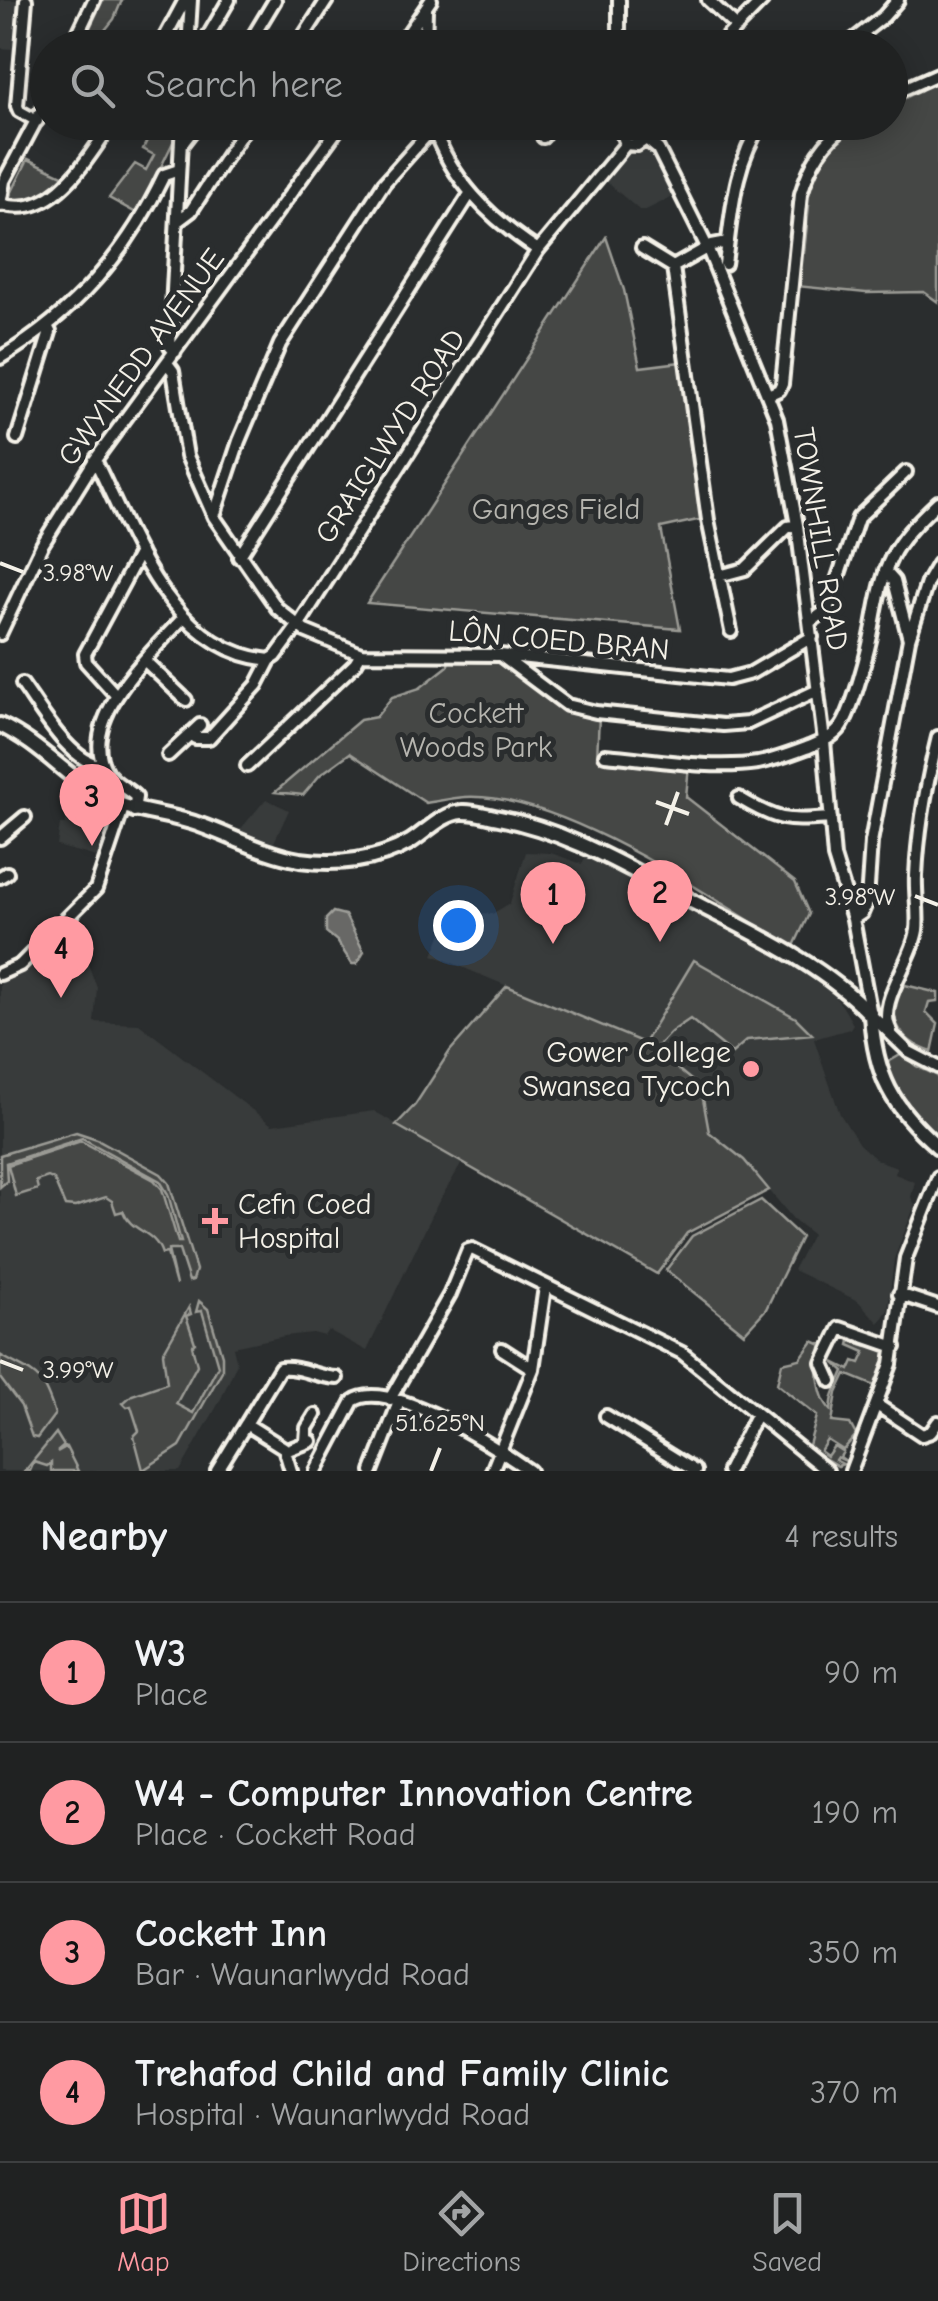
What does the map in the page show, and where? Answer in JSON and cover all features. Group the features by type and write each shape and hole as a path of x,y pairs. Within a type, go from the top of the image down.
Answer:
{"main road":[{"path":"0,725 37,747 93,792 197,824 274,854 328,862 383,854 455,813 466,812 519,822 582,844 784,950 836,984 871,1016 873,1047"},
{"path":"859,1003 885,1086 916,1128 938,1147"}],"street":[{"path":"26,0 17,106 30,116"},
{"path":"80,30 94,0"},
{"path":"170,30 188,0"},
{"path":"188,0 188,30"},
{"path":"212,30 229,0"},
{"path":"257,30 275,0"},
{"path":"308,30 327,0"},
{"path":"619,0 619,30"},
{"path":"708,0 737,27"},
{"path":"734,30 763,0"},
{"path":"869,30 898,0"},
{"path":"411,30 429,4"},
{"path":"427,30 429,4"},
{"path":"908,86 938,74"},
{"path":"30,134 4,181 1,198 12,207 52,196 69,182 100,140"},
{"path":"176,352 170,346 181,140"},
{"path":"181,144 184,140"},
{"path":"179,220 191,211 236,140"},
{"name":"GWYNEDD AVENUE","path":"0,634 42,545 96,460 330,140"},
{"path":"214,516 238,441 280,344 384,183 422,140"},
{"path":"440,140 445,156 470,194 501,226 538,250"},
{"path":"624,140 637,146 645,140"},
{"name":"TOWNHILL ROAD","path":"647,140 658,149 707,247 777,419 797,524 812,636 834,857 853,919 871,1016"},
{"path":"725,264 740,168 751,140"},
{"path":"768,395 782,384 801,194 818,151 830,140"},
{"name":"GRAIGLWYD ROAD","path":"190,734 209,738 258,685 270,660 298,626 538,250 626,144"},
{"path":"0,174 17,160"},
{"path":"0,358 48,326 108,268 130,238 164,175 179,170"},
{"path":"239,557 470,194"},
{"path":"673,267 707,247 728,242"},
{"path":"642,248 673,267"},
{"path":"673,267 719,576 732,632"},
{"path":"18,438 50,332 48,326"},
{"path":"167,364 173,371 187,456 214,516 277,608 298,626"},
{"path":"96,460 160,588 184,617 213,640 248,656 270,660"},
{"path":"810,622 826,610 858,518 906,472"},
{"path":"606,755 712,764 758,762 824,741 840,729 873,627 885,571 898,541 938,502"},
{"path":"719,576 745,569 788,527 797,524"},
{"path":"116,694 86,662 85,654 140,552"},
{"path":"885,571 894,581 909,640"},
{"path":"853,919 862,913 867,901 871,842 909,640 922,597 937,571"},
{"path":"0,974 20,965 96,890 131,805 103,765 102,738 116,694 184,617"},
{"name":"LÔN COED BRAN","path":"298,626 324,641 361,654 500,655 728,679 750,673 812,636"},
{"path":"247,766 361,654"},
{"path":"500,655 567,705 614,714 723,725 748,723 818,690"},
{"path":"144,660 186,700"},
{"path":"22,684 78,755 92,765 103,765"},
{"name":"GRAIGLWYD ROAD","path":"168,755 200,725"},
{"path":"896,1041 884,1014 908,962 917,928 916,872 938,738"},
{"path":"738,798 784,822 831,818"},
{"path":"0,838 25,817"},
{"path":"836,984 853,984 864,972"},
{"path":"871,1016 916,1058 938,1068"},
{"path":"851,1471 895,1348 906,1258 938,1177"},
{"path":"372,1471 394,1400 450,1294 468,1250 472,1249 682,1353 827,1471"},
{"path":"492,1471 533,1369 545,1286"},
{"path":"899,1294 938,1307"},
{"path":"831,1381 823,1363 840,1328 895,1348"},
{"path":"502,1349 533,1369"},
{"path":"217,1471 280,1368 295,1366 314,1376 337,1378"},
{"path":"316,1471 353,1401 369,1395 447,1420 530,1471"},
{"path":"876,1405 922,1435 931,1432 938,1422"},
{"path":"285,1451 308,1441 307,1428 314,1415"},
{"path":"728,1471 756,1415"},
{"path":"606,1416 695,1471"},
{"path":"246,1424 285,1451 290,1471"}],"shaded area":[{"path":"0,0 17,0 12,49 0,48"},
{"path":"629,150 651,154 672,197 639,210 602,178"},
{"path":"266,799 289,810 271,849 238,832"},
{"path":"81,811 119,821 107,860 57,846 60,824 65,824 69,812 78,816"},
{"name":"Gower College Swansea Tycoch","path":"526,852 551,853 582,864 588,852 800,967 843,1007 853,1024 850,1029 814,1039 840,1114 859,1144 877,1160 897,1167 895,1174 915,1182 911,1197 915,1205 894,1259 888,1310 879,1323 858,1301 793,1270 812,1234 793,1219 744,1160 709,1132 700,1087 644,1043 433,955 451,910 492,914 510,903"},
{"path":"333,912 345,915 364,952 357,964 352,964 326,932 326,919"},
{"name":"Cefn Coed Hospital","path":"60,936 87,961 97,988 94,1022 139,1024 272,1125 374,1111 462,1163 438,1203 367,1351 328,1330 324,1336 285,1336 233,1347 237,1363 180,1471 0,1471 0,981 33,964"}],"green space":[{"path":"103,0 122,0 105,30 89,30"},
{"path":"938,77 938,302 924,292 866,293 796,286 798,254 804,253 809,205 803,204 820,159 836,140 908,140 908,96 921,90 919,84"},
{"path":"147,140 174,140 138,214 109,198 135,164 146,170 154,155 143,149"},
{"path":"28,159 69,178 41,198 8,200"},
{"name":"Ganges Field","path":"606,237 624,290 640,367 681,362 702,519 661,528 680,629 367,603"},
{"name":"Cockett Woods Park","path":"449,656 494,658 571,710 599,716 597,758 689,765 686,797 795,882 809,914 793,948 634,852 545,811 503,800 465,797 426,803 350,753 320,775 303,795 275,792 360,720 376,717 392,697 420,688 448,666"},
{"path":"694,960 796,1018 812,1034 747,1040 732,1053 690,1019 654,1050 701,1088 709,1132 744,1160 769,1190 687,1233 657,1274 396,1125 415,1105 450,1051 507,986 644,1043"},
{"path":"901,984 938,993 938,1001 929,1002 926,1012 938,1024 932,1052 910,1041 898,1026 895,1007"},
{"path":"902,1054 938,1076 938,1137 895,1090 885,1064"},
{"path":"76,1132 97,1139 161,1174 169,1183 196,1270 193,1280 189,1281 179,1250 168,1250 176,1285 167,1253 162,1254 154,1240 131,1223 123,1211 116,1213 106,1197 75,1207 65,1206 54,1180 48,1177 36,1181 38,1189 16,1196 8,1165 81,1141 154,1180 162,1189 181,1242 168,1194 160,1181 82,1138 6,1163 7,1181 0,1187 0,1155"},
{"path":"761,1200 801,1237 766,1309 744,1333 666,1270 692,1236"},
{"path":"199,1301 208,1309 222,1356 222,1371 180,1446 143,1470 134,1436 139,1431 131,1406 123,1403 132,1395 167,1383 163,1353 189,1307 191,1314 186,1316 197,1365 176,1404 193,1413 218,1366 202,1311 196,1312"},
{"path":"840,1336 886,1350 889,1356 862,1430 875,1386 846,1374 837,1393 832,1422 850,1424 856,1435 843,1450 827,1440 820,1451 827,1456 834,1446 843,1452 840,1457 846,1461 837,1457 835,1460 843,1464 838,1466 808,1449 817,1416 777,1384 782,1363 800,1359 813,1341 822,1345 819,1379 831,1410 844,1371 834,1362 850,1370 854,1361 860,1363 865,1352 849,1345 850,1341 868,1346"},
{"path":"0,1355 30,1371 46,1389 55,1414 37,1438 32,1437 21,1406 0,1378"},
{"path":"56,1433 64,1446 57,1452 66,1447 78,1471 51,1471 51,1463 47,1466 34,1462 30,1471 25,1471"}],"place":[{"name":"Cockett Inn","path":"92,846"},
{"name":"W4 - Computer Innovation Centre","path":"660,942"},
{"name":"W3","path":"553,944"},
{"name":"Trehafod Child and Family Clinic","path":"61,998"},
{"name":"Gower College Swansea Tycoch","path":"751,1069"},
{"name":"Cefn Coed Hospital","path":"215,1221"}]}
